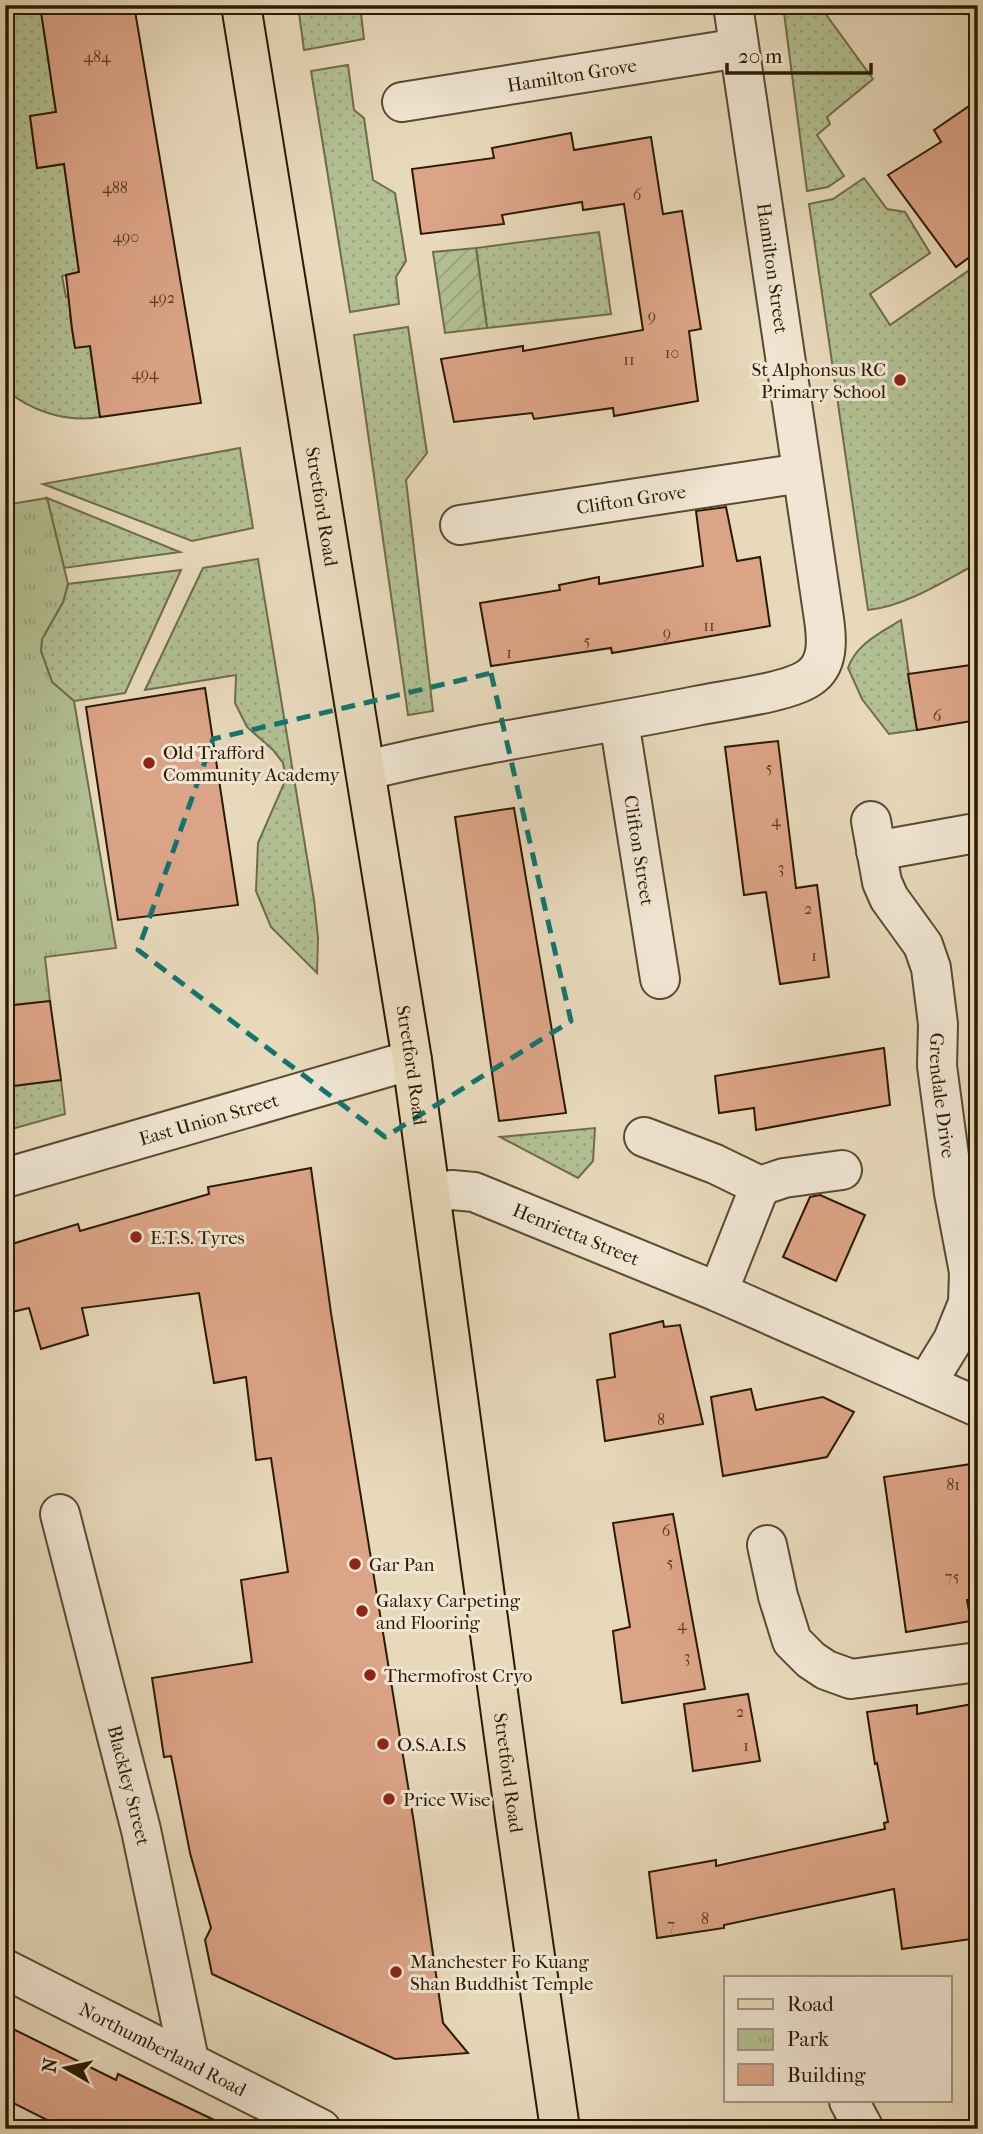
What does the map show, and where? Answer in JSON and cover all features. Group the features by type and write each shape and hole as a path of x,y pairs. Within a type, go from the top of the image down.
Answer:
{"main road":[{"name":"Stretford Road","path":"241,5 412,1060 559,2129"}],"street":[{"name":"Hamilton Street","path":"620,721 760,693 801,682 812,676 825,655 827,639 733,5"},
{"name":"Hamilton Grove","path":"402,102 739,48"},
{"name":"Clifton Grove","path":"460,525 802,473"},
{"path":"367,770 446,751 620,721"},
{"name":"Clifton Street","path":"620,721 660,979"},
{"name":"Grendale Drive","path":"926,1384 953,1340 968,1303 969,1272 954,1194 937,1066 938,1024 931,968 923,945 889,898 882,882 874,836 970,834"},
{"name":"East Union Street","path":"5,1178 412,1060"},
{"path":"644,1137 715,1164 760,1186 784,1178 842,1170"},
{"path":"718,1292 760,1186"},
{"name":"Henrietta Street","path":"431,1194 452,1190 474,1192 718,1292 978,1407"},
{"name":"Blackley Street","path":"60,1514 141,1830 189,2060"},
{"path":"767,1545 762,1593 792,1641 811,1660 841,1677 851,1679 898,1675 978,1662"},
{"name":"Northumberland Road","path":"5,1969 321,2129"},
{"path":"850,2102 864,2129"}],"highlighted area":[{"path":"491,673 571,1021 385,1137 138,950 213,739"}],"green space":[{"path":"5,5 40,5 56,112 30,116 37,168 64,164 79,272 62,276 66,297 82,293 85,312 70,315 75,347 90,346 100,417 75,418 50,414 26,404 5,389"},
{"path":"298,5 360,5 364,39 304,50"},
{"path":"783,5 819,5 873,79 827,117 830,124 817,135 844,176 828,187 807,191"},
{"path":"962,5 978,5 978,30"},
{"path":"348,65 354,110 364,118 373,180 395,193 406,261 396,277 399,304 350,312 311,71"},
{"path":"864,178 887,209 905,212 930,253 870,294 890,325 968,271 978,286 978,563 911,598 868,610 809,204 833,199"},
{"path":"599,232 611,314 487,328 476,248"},
{"path":"476,248 487,328 445,333 433,252"},
{"path":"408,327 427,453 406,480 433,711 408,715 354,335"},
{"path":"240,448 253,528 192,541 43,484"},
{"path":"47,498 180,552 64,568"},
{"path":"47,498 68,584 63,602 42,639 41,651 52,682 74,701 116,948 45,957 50,1001 5,1006 5,505"},
{"path":"258,559 314,900 318,938 317,973 271,927 256,891 258,843 286,779 283,763 273,750 247,727 235,703 236,675 145,690 203,568"},
{"path":"181,570 125,693 74,701 52,682 41,651 42,639 63,602 68,584"},
{"path":"901,620 917,730 889,734 862,699 848,668 863,646"},
{"path":"61,1080 65,1114 5,1131 5,1087"},
{"path":"595,1128 593,1161 578,1178 500,1137"}],"building":[{"path":"40,5 134,5 201,403 100,417 90,346 75,348 72,329 66,275 79,272 64,164 37,168 30,116 56,112"},
{"path":"978,100 978,251 956,267 888,175 941,142 934,130"},
{"path":"571,133 574,150 651,137 663,214 682,211 701,329 689,331 698,401 614,416 613,408 534,419 532,413 454,422 441,359 523,346 523,351 643,330 624,204 583,210 582,202 502,215 504,224 421,234 412,169 494,158 492,148"},
{"path":"726,507 737,561 760,557 770,626 612,653 611,648 491,666 480,603 560,590 559,585 599,577 599,584 703,566 696,511"},
{"path":"978,664 978,720 917,730 908,674"},
{"path":"205,688 238,905 118,920 86,707"},
{"path":"778,741 796,888 817,885 829,977 780,984 766,892 744,895 725,747"},
{"path":"514,808 566,1113 499,1121 455,817"},
{"path":"50,1001 61,1080 5,1087 5,1006"},
{"path":"884,1048 890,1105 756,1130 754,1108 719,1113 715,1076"},
{"path":"311,1168 331,1313 414,1823 443,2023 468,2053 395,2059 212,1974 205,1940 211,1928 190,1853 171,1756 164,1757 152,1678 252,1662 241,1580 288,1572 271,1458 256,1460 246,1377 214,1383 199,1293 82,1308 88,1335 41,1349 29,1308 12,1312 5,1287 5,1246 78,1224 80,1231 209,1194 208,1187"},
{"path":"820,1195 865,1215 836,1281 783,1257 810,1197"},
{"path":"663,1321 664,1327 680,1325 703,1424 605,1441 597,1380 615,1377 610,1334"},
{"path":"751,1389 756,1410 823,1397 854,1412 827,1457 723,1476 711,1397"},
{"path":"978,1463 978,1598 967,1600 971,1621 906,1632 884,1477"},
{"path":"673,1514 705,1689 622,1703 613,1631 630,1627 613,1523"},
{"path":"748,1694 760,1761 693,1771 684,1704"},
{"path":"978,1703 978,1938 902,1949 894,1889 724,1925 724,1928 657,1938 649,1872 716,1860 716,1866 885,1829 884,1823 888,1822 867,1712 917,1705 917,1714"},
{"path":"5,2025 116,2080 118,2074 233,2129 65,2129 5,2099"}],"place":[{"name":"St Alphonsus RC Primary School","path":"900,380"},
{"name":"Old Trafford Community Academy","path":"149,763"},
{"name":"E.T.S. Tyres","path":"136,1237"},
{"name":"Gar Pan","path":"355,1564"},
{"name":"Galaxy Carpeting and Flooring","path":"362,1611"},
{"name":"Thermofrost Cryo","path":"370,1675"},
{"name":"O.S.A.I.S","path":"383,1744"},
{"name":"Price Wise","path":"389,1799"},
{"name":"Manchester Fo Kuang Shan Buddhist Temple","path":"396,1972"}]}
